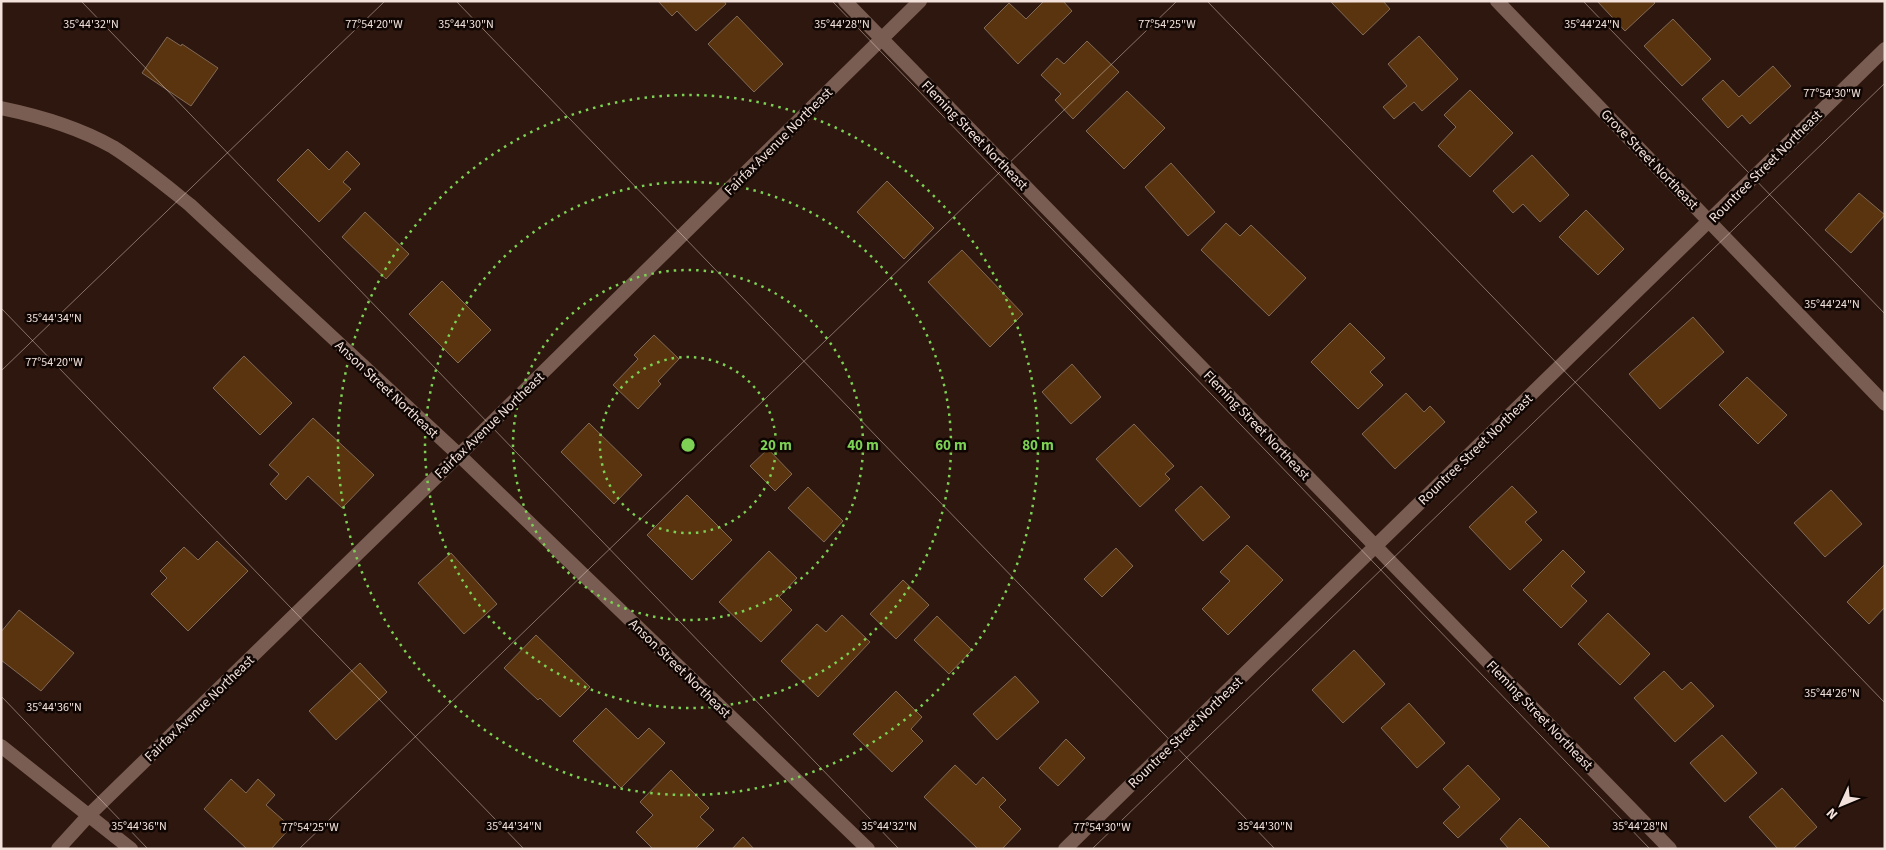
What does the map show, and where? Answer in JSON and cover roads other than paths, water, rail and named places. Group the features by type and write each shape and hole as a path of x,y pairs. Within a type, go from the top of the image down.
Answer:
{"street":[{"name":"Fleming Street Northeast","path":"845,1 1670,849"},
{"name":"Fairfax Avenue Northeast","path":"58,849 89,815 459,455 920,1"},
{"name":"Grove Street Northeast","path":"1497,1 1885,404"},
{"name":"Rountree Street Northeast","path":"1065,849 1885,49"},
{"name":"Anson Street Northeast","path":"1,108 37,115 86,133 114,148 146,170 190,205 459,455 868,849"},
{"path":"1,746 131,849"}]}
